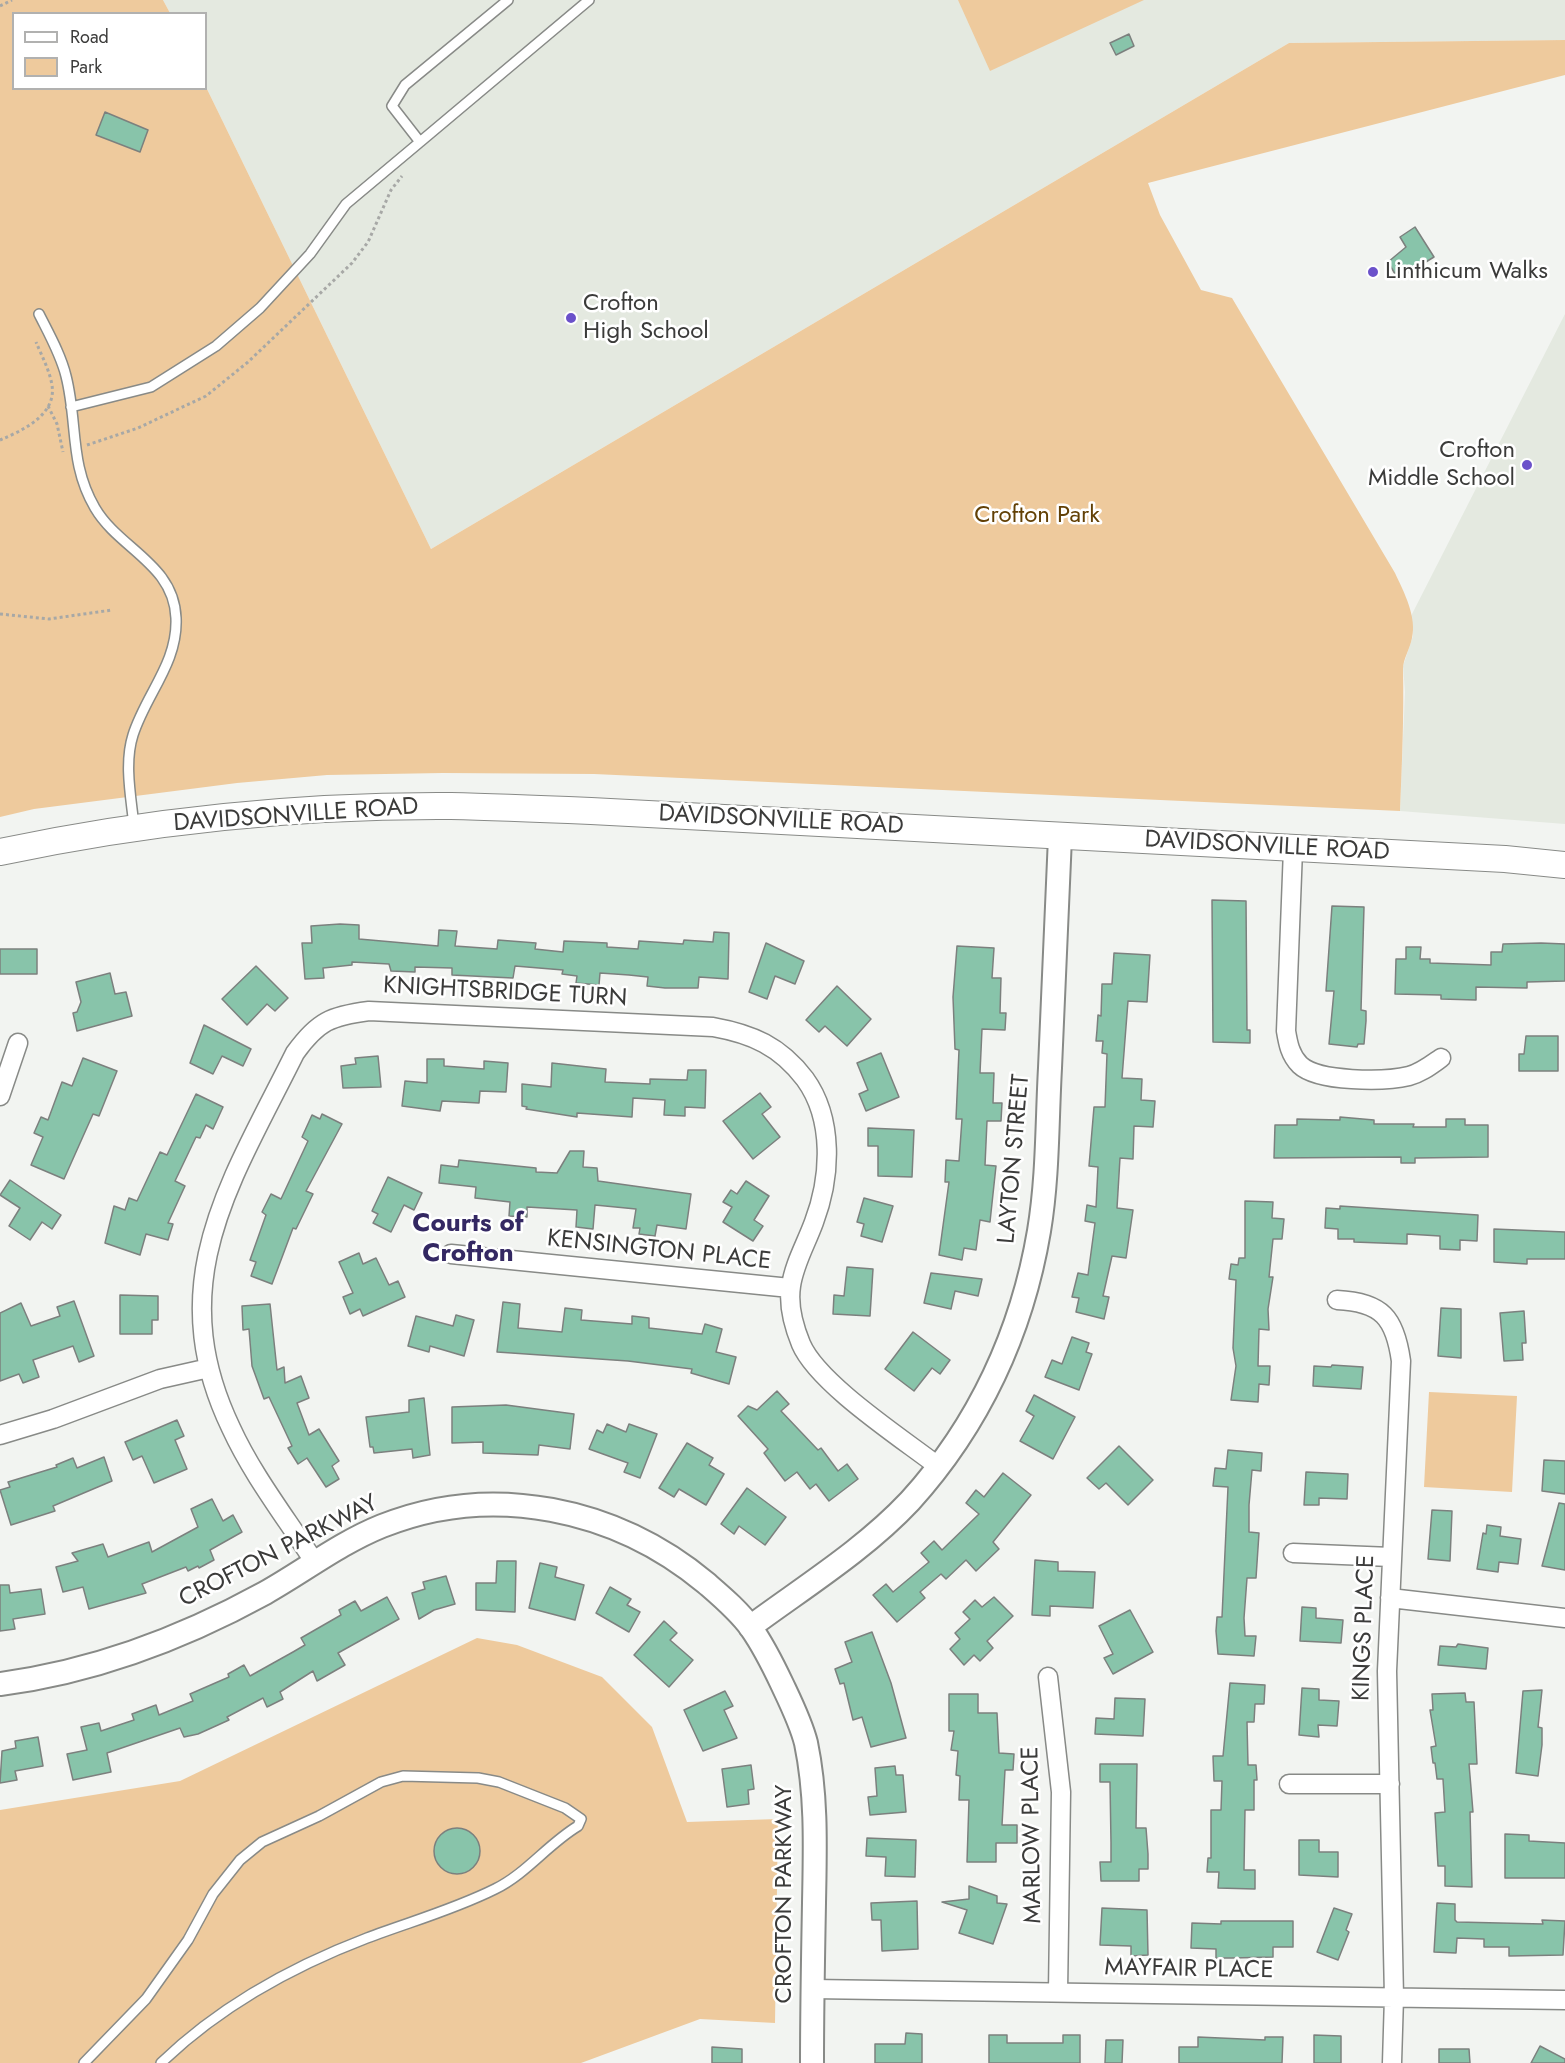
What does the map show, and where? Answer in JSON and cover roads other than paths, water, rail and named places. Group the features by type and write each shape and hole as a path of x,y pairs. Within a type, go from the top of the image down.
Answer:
{"main road":[{"name":"DAVIDSONVILLE ROAD","path":"0,852 134,828 328,810 449,806 591,811 1505,859 1565,865"}],"street":[{"name":"LAYTON STREET","path":"750,1627 868,1540 909,1502 939,1467 991,1387 1015,1326 1030,1278 1044,1186 1060,837"},
{"path":"1293,849 1286,1031 1288,1046 1294,1058 1310,1072 1322,1075 1393,1078 1411,1076 1441,1058"},
{"name":"KNIGHTSBRIDGE TURN","path":"315,1563 232,1431 219,1402 209,1368 203,1331 202,1285 206,1253 232,1179 295,1053 309,1034 323,1021 341,1014 369,1011 713,1027 744,1033 791,1060 811,1087 823,1115 827,1147 825,1177 815,1220 795,1268 790,1288 796,1329 813,1365 830,1382 939,1467"},
{"path":"0,1096 18,1043"},
{"name":"KENSINGTON PLACE","path":"451,1254 790,1288"},
{"name":"KINGS PLACE","path":"1337,1299 1358,1300 1383,1313 1398,1339 1401,1361 1387,1671 1394,1997 1392,2063"},
{"path":"0,1435 53,1419 160,1378 209,1368"},
{"name":"CROFTON PARKWAY","path":"0,1684 80,1669 140,1650 198,1627 264,1593 354,1539 417,1515 451,1508 496,1504 542,1507 591,1518 644,1540 685,1566 721,1596 750,1627 792,1706 805,1739 812,1777 816,1827 812,2063"},
{"path":"1293,1553 1391,1557"},
{"path":"1390,1598 1565,1618"},
{"name":"MARLOW PLACE","path":"1048,1677 1060,1792 1058,1992"},
{"path":"1289,1784 1390,1784"},
{"name":"MAYFAIR PLACE","path":"812,1989 1565,2000"}],"lane":[{"path":"420,142 392,106 405,85 508,0"},
{"path":"72,407 151,387 216,346 261,308 310,254 346,204 589,0"},
{"path":"39,314 66,375 72,407 74,449 84,489 97,512 114,531 165,579 174,599 176,637 168,664 140,716 132,738 129,766 134,828"},
{"path":"84,2063 153,1990 188,1940 213,1894 240,1860 262,1842 319,1816 381,1782 403,1776 478,1778 499,1782 565,1808 581,1820 578,1826 497,1888 448,1911 367,1938 299,1966 193,2032 161,2063"}],"place":[{"name":"Linthicum Walks","path":"1373,272"},
{"name":"Crofton High School","path":"571,318"},
{"name":"Crofton Middle School","path":"1527,465"}],"district":[{"name":"Courts of Crofton","path":"468,1240"}],"park label":[{"name":"Crofton Park","path":"1037,516"}]}
